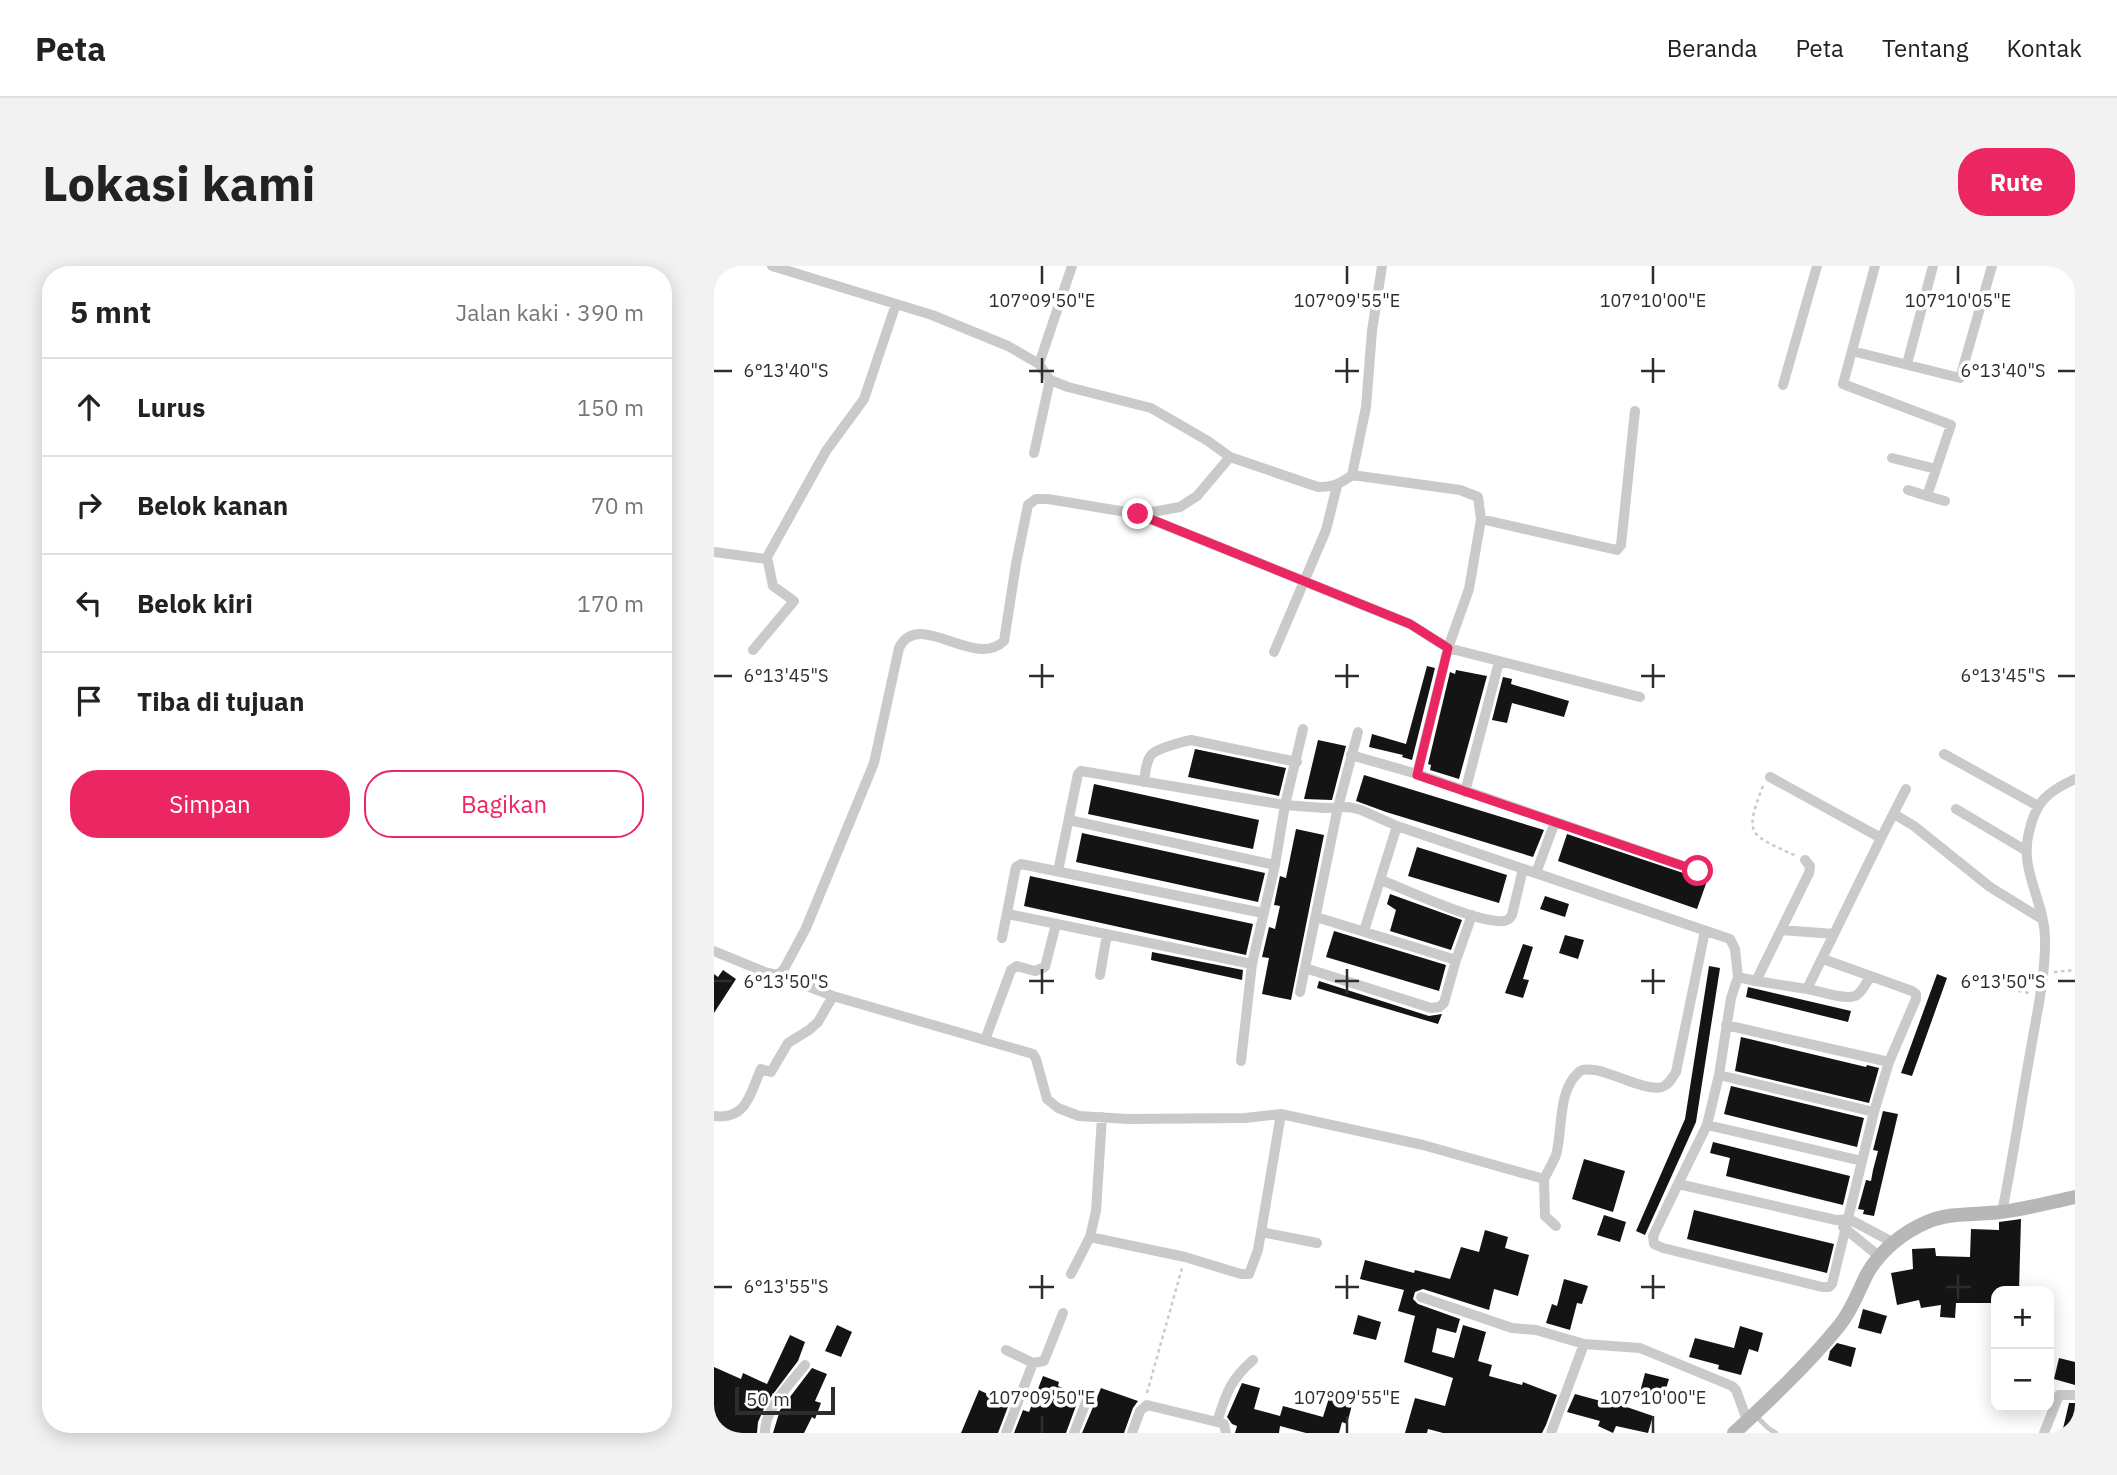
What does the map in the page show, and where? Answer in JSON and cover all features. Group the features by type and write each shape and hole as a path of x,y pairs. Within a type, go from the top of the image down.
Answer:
{"street":[{"path":"772,266 932,315 1008,346 1040,364 1050,380 1151,408 1230,457 1318,487 1337,486 1352,475 1366,407 1372,331 1382,266"},
{"path":"1040,364 1072,266"},
{"path":"1783,385 1816,266"},
{"path":"1875,266 1843,382 1846,386 1951,425 1927,496"},
{"path":"1907,364 1933,266"},
{"path":"1852,351 1960,378 1992,266"},
{"path":"753,650 794,603 773,586 766,559 826,451 864,399 896,303"},
{"path":"1034,453 1050,380"},
{"path":"1481,519 1617,550 1620,545 1635,411"},
{"path":"1138,514 1180,507 1196,496 1230,457"},
{"path":"1892,458 1936,469"},
{"path":"1352,475 1469,492 1478,497 1481,519 1469,589 1448,648 1417,775"},
{"path":"1274,652 1326,530 1337,486"},
{"path":"1908,490 1945,501"},
{"path":"778,975 806,928 874,763 899,648 909,634 941,638 972,649 998,647 1004,641 1028,505 1036,499 1138,514 1410,624 1448,648 1640,697"},
{"path":"714,552 766,559"},
{"path":"1465,792 1499,662"},
{"path":"1241,1061 1252,964 1303,729"},
{"path":"1300,992 1338,807 1358,732"},
{"path":"1143,782 1153,754 1178,742 1191,740 1297,762"},
{"path":"1944,754 2038,806"},
{"path":"1351,755 1698,871"},
{"path":"1058,871 1077,774 1082,771 1285,805 1361,810 1397,826 1730,939 1738,977 1734,985 1719,1075 1707,1125 1653,1236 1654,1244 1829,1287 1834,1280 1874,1112 1889,1062 1916,1002 1916,994 1823,959"},
{"path":"1770,777 1881,838"},
{"path":"2002,1212 2016,1144 2043,972 2045,934 2026,864 2025,850 2038,806 2047,794 2075,779"},
{"path":"1807,989 1906,789"},
{"path":"1956,809 2025,850"},
{"path":"1894,814 1914,826 1990,887 2042,919"},
{"path":"1069,820 1275,865"},
{"path":"1536,873 1555,822"},
{"path":"1364,931 1397,826"},
{"path":"1756,981 1809,873 1810,866 1805,860"},
{"path":"1002,939 1016,867 1025,864 1263,913"},
{"path":"1381,880 1472,915 1502,921 1508,920 1515,905 1523,869"},
{"path":"1008,914 1252,964"},
{"path":"1305,968 1431,1008 1439,1007 1444,1003 1455,960 1472,915"},
{"path":"1316,916 1455,960"},
{"path":"985,1040 1011,970 1017,965 1035,971 1045,967 1056,924"},
{"path":"1781,930 1833,934"},
{"path":"1556,1226 1545,1216 1544,1179 1556,1154 1560,1112 1572,1083 1579,1072 1585,1069 1601,1071 1653,1088 1663,1087 1673,1078 1704,931"},
{"path":"1100,975 1107,934"},
{"path":"714,951 833,996 1033,1054 1047,1098 1052,1104 1079,1116 1244,1118 1281,1114 1423,1145 1544,1179"},
{"path":"1738,977 1845,996 1855,996 1870,977"},
{"path":"714,1116 728,1118 744,1107 761,1069 771,1072 788,1043 818,1022 833,996"},
{"path":"1726,1025 1889,1062"},
{"path":"1719,1075 1874,1112"},
{"path":"1090,1237 1249,1274 1258,1250 1281,1114"},
{"path":"1071,1274 1090,1237 1096,1211 1102,1117"},
{"path":"1707,1125 1862,1161"},
{"path":"1678,1184 1836,1220 1894,1242"},
{"path":"1734,1433 1790,1382 1841,1324 1868,1273 1894,1242 1910,1230 1930,1220 1963,1214 2002,1212 2075,1196"},
{"path":"1847,1224 1880,1257"},
{"path":"1261,1232 1317,1243"},
{"path":"1421,1297 1512,1328 1536,1330 1584,1344 1640,1348 1724,1381 1736,1390 1751,1418"},
{"path":"1006,1350 1033,1363 1044,1361 1063,1313"},
{"path":"1550,1433 1584,1344"},
{"path":"1217,1422 1233,1378 1253,1360"},
{"path":"1006,1433 1033,1363"},
{"path":"765,1433 766,1421 774,1407 805,1365"},
{"path":"2044,1433 2059,1395 2075,1395"},
{"path":"1074,1433 1088,1397"},
{"path":"1132,1433 1143,1406 1224,1424 1226,1433"}],"lane":[{"path":"1751,1418 1776,1433"}],"path":[{"path":"1770,777 1765,779 1751,815 1751,830 1758,838 1805,860"},
{"path":"2043,972 2075,970"},
{"path":"1991,985 2039,995"},
{"path":"1143,1406 1185,1257"}],"building":[{"path":"1427,666 1435,668 1412,760 1402,757 1403,755 1369,747 1372,734 1406,744"},
{"path":"1456,670 1487,676 1459,779 1430,770 1431,765 1428,764 1450,672 1455,674"},
{"path":"1503,677 1512,679 1511,684 1569,701 1564,717 1512,703 1507,723 1492,720"},
{"path":"1318,740 1346,746 1332,800 1304,799"},
{"path":"1195,749 1286,768 1279,796 1188,777"},
{"path":"1364,775 1544,830 1533,857 1356,801"},
{"path":"1094,784 1259,820 1253,849 1088,814"},
{"path":"1296,829 1324,835 1291,1000 1262,994 1269,958 1262,957 1269,927 1275,929 1280,906 1274,905 1280,876 1286,878"},
{"path":"1082,833 1265,873 1258,902 1076,862"},
{"path":"1567,834 1707,881 1697,909 1558,861"},
{"path":"1417,847 1507,875 1499,903 1408,876"},
{"path":"1030,876 1253,924 1246,955 1024,906"},
{"path":"1390,894 1462,920 1451,950 1390,931 1396,910 1387,904"},
{"path":"1545,896 1569,904 1565,917 1540,909"},
{"path":"1334,931 1446,965 1439,991 1326,957"},
{"path":"1565,935 1584,940 1578,959 1559,953"},
{"path":"1523,944 1533,947 1523,979 1529,980 1523,998 1505,993"},
{"path":"1152,952 1243,970 1242,980 1151,960"},
{"path":"1709,966 1720,968 1696,1122 1645,1235 1636,1231 1685,1119"},
{"path":"723,970 736,979 714,1013 714,974 718,977"},
{"path":"1937,974 1947,978 1912,1076 1901,1073"},
{"path":"1319,981 1429,1016 1442,1014 1438,1024 1317,988"},
{"path":"1748,987 1851,1011 1848,1022 1746,997"},
{"path":"1741,1037 1879,1068 1869,1103 1735,1071"},
{"path":"1731,1086 1864,1118 1857,1147 1724,1114"},
{"path":"1883,1111 1898,1114 1874,1216 1863,1214 1864,1210 1858,1209 1866,1180 1871,1181 1878,1151 1873,1150"},
{"path":"1713,1142 1850,1176 1843,1205 1726,1176 1730,1158 1710,1153"},
{"path":"1584,1159 1625,1171 1613,1212 1572,1199"},
{"path":"1694,1210 1834,1244 1827,1273 1687,1239"},
{"path":"1604,1215 1626,1222 1620,1242 1597,1235"},
{"path":"2021,1219 2019,1286 1991,1286 1991,1303 1956,1303 1955,1318 1940,1317 1941,1305 1921,1308 1919,1300 1897,1305 1891,1273 1913,1269 1912,1249 1935,1248 1936,1256 1970,1257 1971,1229 1999,1230 1999,1222"},
{"path":"1485,1230 1508,1237 1505,1248 1529,1255 1518,1296 1494,1289 1489,1310 1423,1289 1415,1292 1413,1299 1418,1304 1460,1319 1456,1333 1437,1328 1432,1352 1454,1358 1463,1325 1486,1332 1478,1361 1492,1365 1489,1376 1522,1385 1523,1382 1557,1395 1546,1425 1542,1433 1443,1433 1428,1429 1427,1433 1405,1433 1415,1398 1445,1406 1453,1378 1404,1362 1415,1316 1398,1311 1404,1290 1360,1279 1365,1260 1450,1279 1461,1247 1479,1252"},
{"path":"1564,1279 1588,1286 1582,1304 1577,1303 1570,1330 1546,1323 1552,1304 1557,1306"},
{"path":"1863,1309 1887,1316 1881,1334 1858,1328"},
{"path":"1358,1315 1381,1322 1376,1340 1353,1334"},
{"path":"837,1325 852,1332 841,1357 825,1351"},
{"path":"1740,1326 1763,1333 1758,1352 1749,1349 1741,1375 1718,1369 1719,1365 1689,1357 1695,1338 1734,1348"},
{"path":"790,1335 805,1342 798,1361 767,1402 758,1422 757,1433 714,1433 714,1367 741,1379 743,1373 767,1384"},
{"path":"1837,1343 1856,1348 1851,1367 1828,1360 1830,1351"},
{"path":"2059,1358 2075,1362 2075,1385 2054,1379"},
{"path":"812,1368 827,1374 815,1401 821,1403 815,1419 812,1417 804,1433 773,1433 780,1410"},
{"path":"1645,1373 1669,1379 1663,1398 1640,1392"},
{"path":"1043,1376 1080,1395 1066,1433 1014,1433 1023,1410 1029,1412"},
{"path":"1242,1383 1260,1388 1254,1409 1280,1416 1283,1406 1323,1417 1329,1398 1352,1405 1347,1424 1342,1422 1339,1433 1306,1433 1280,1426 1279,1433 1235,1433 1237,1426 1227,1417"},
{"path":"1101,1388 1138,1401 1124,1433 1082,1433"},
{"path":"979,1390 1009,1404 998,1433 961,1433"},
{"path":"1575,1394 1608,1403 1609,1401 1653,1416 1648,1433 1616,1426 1613,1433 1598,1426 1600,1421 1567,1412"},
{"path":"2069,1403 2075,1403 2075,1433 2062,1433"}],"route":[{"path":"1138,514 1410,624 1448,648 1417,775 1698,871"}]}
